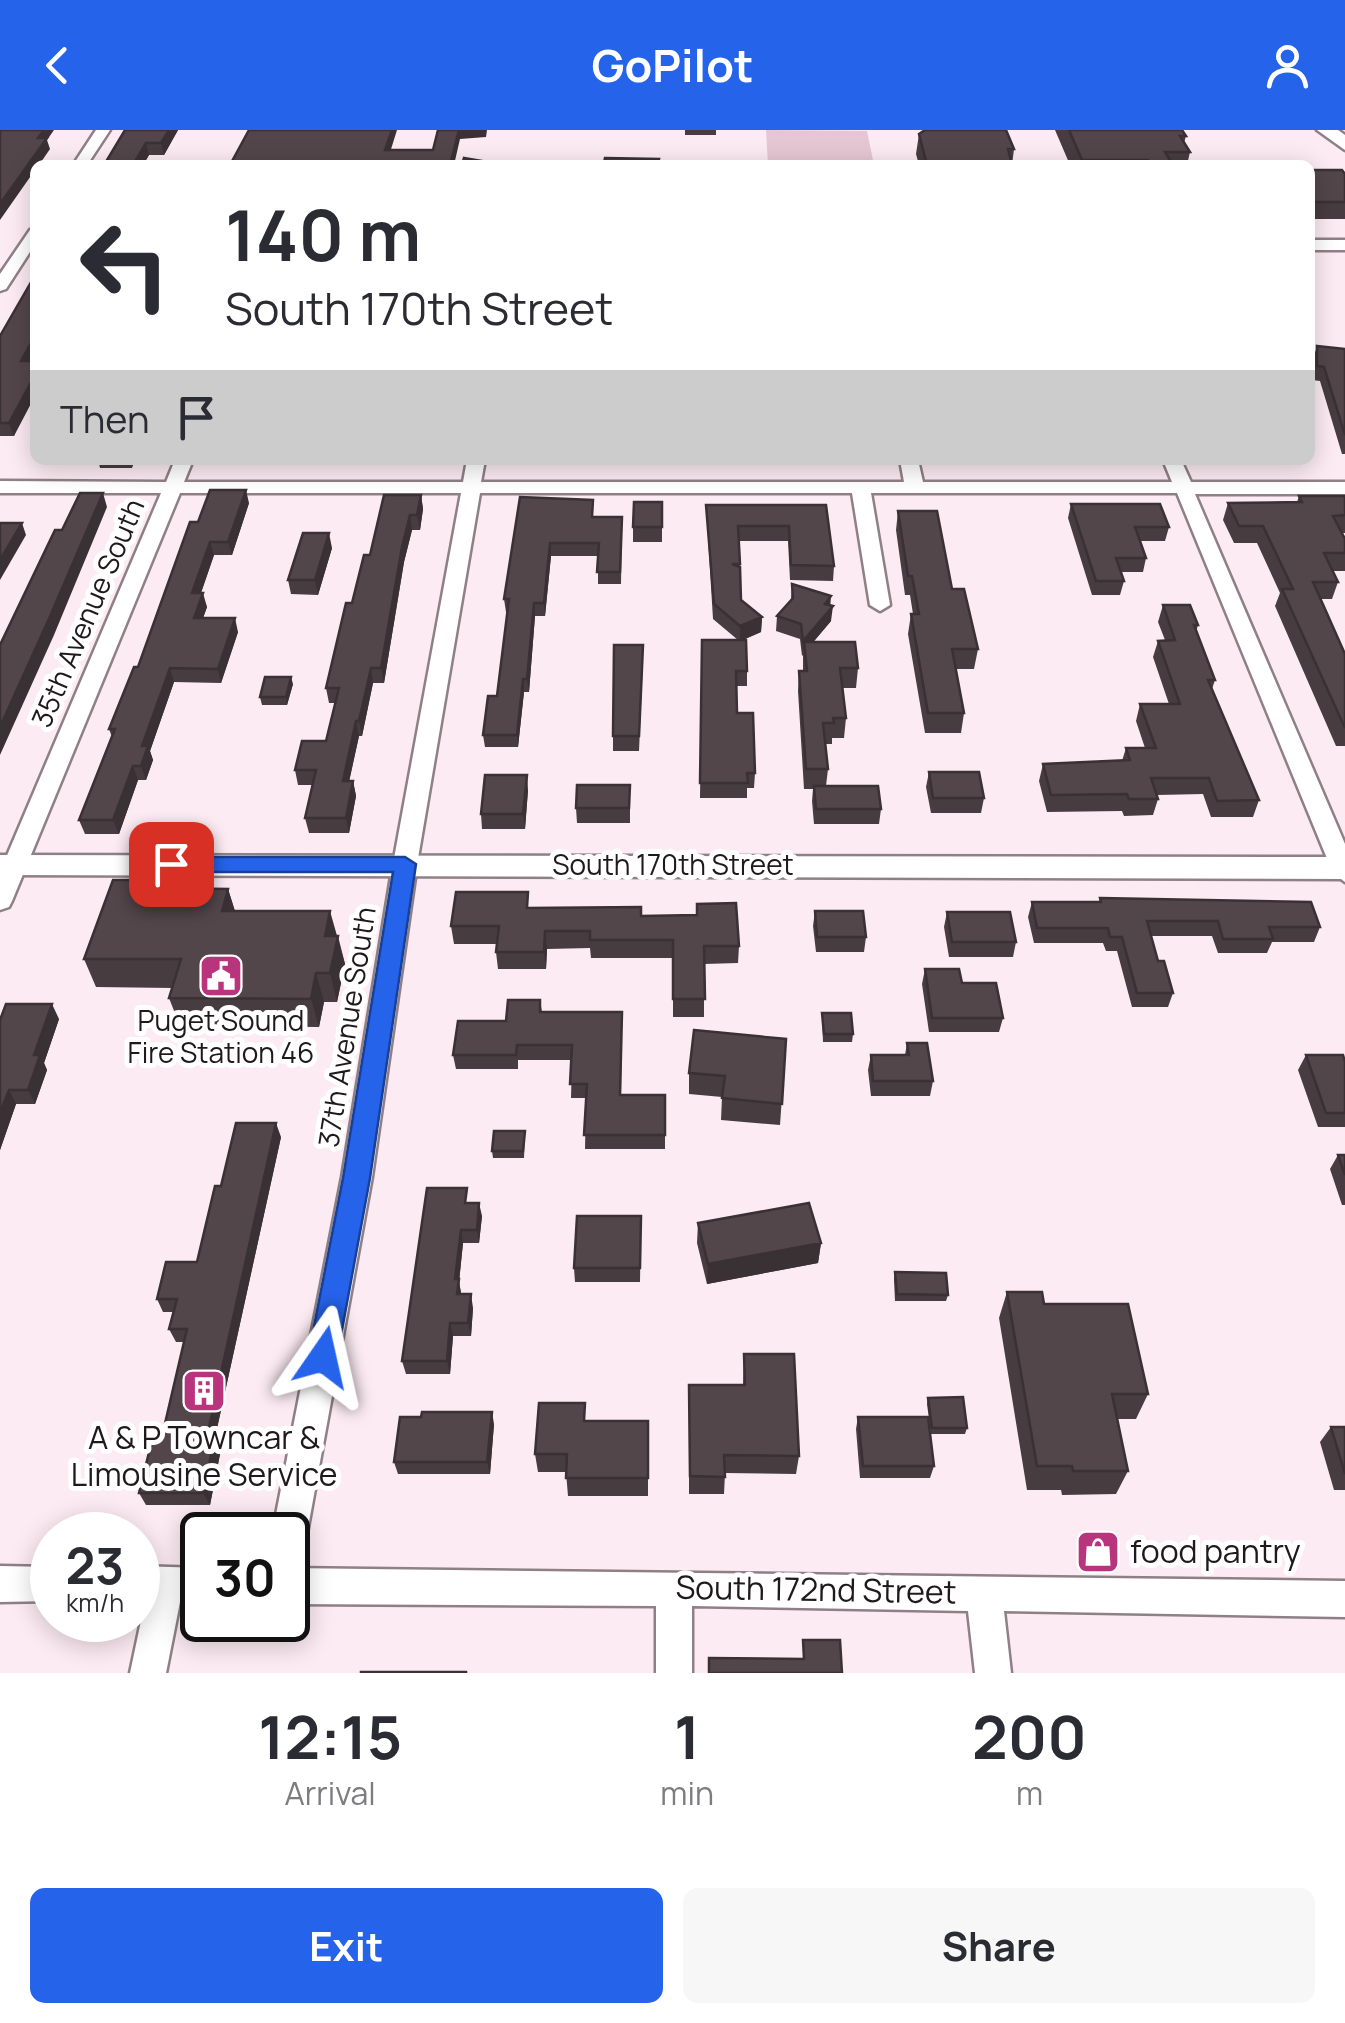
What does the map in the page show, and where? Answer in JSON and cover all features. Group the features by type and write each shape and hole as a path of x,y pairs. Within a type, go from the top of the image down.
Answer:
{"main road":[{"path":"1326,130 1345,144"}],"street":[{"path":"83,160 103,130"},
{"path":"0,286 28,240"},
{"path":"1315,245 1345,245"},
{"name":"35th Avenue South","path":"0,900 7,865 182,465"},
{"path":"911,465 914,486"},
{"path":"1174,465 1344,870"},
{"path":"0,487 173,487 473,473 860,486 1345,488"},
{"name":"37th Avenue South","path":"294,1512 356,1178 405,864 473,473"},
{"path":"860,486 880,605"},
{"name":"South 170th Street","path":"7,865 1344,870"},
{"path":"0,1584 30,1584"},
{"name":"South 172nd Street","path":"310,1586 1345,1599"},
{"path":"674,1588 674,1673"},
{"path":"984,1593 993,1673"},
{"path":"148,1673 149,1642"}],"shaded area":[{"path":"766,130 867,131 873,160 768,160"}],"building":[{"path":"0,130 44,130 38,138 47,138 0,204"},
{"path":"125,130 169,130 161,143 146,143 136,160 107,160"},
{"path":"249,130 392,130 385,150 433,150 438,130 459,130 451,160 233,160"},
{"path":"925,130 1006,130 1014,149 1008,149 1011,160 926,160 919,134"},
{"path":"1069,130 1182,130 1186,136 1180,136 1190,152 1165,152 1170,160 1082,160"},
{"path":"605,158 659,159 659,160"},
{"path":"1315,170 1342,170 1345,202 1315,202"},
{"path":"30,284 30,345 21,361 30,361 30,384 9,423 0,423 0,336"},
{"path":"1317,346 1345,349 1345,435 1324,367 1317,366"},
{"path":"210,490 246,490 228,542 210,542 192,593 203,593 194,618 235,618 218,669 170,668 142,746 148,746 141,766 133,766 113,820 79,820 115,729 109,729 134,667 138,667 190,522 198,522"},
{"path":"80,493 103,493 0,727 0,645 55,530 62,530"},
{"path":"384,495 421,495 417,515 410,515 402,547 381,668 371,668 356,721 343,781 353,781 346,818 305,818 316,770 295,770 302,741 326,741 339,688 326,688 346,603 352,603 364,555 370,555"},
{"path":"1299,496 1345,496 1345,515 1333,516 1345,539 1345,553 1324,553 1338,582 1313,582 1345,654 1345,728 1282,589 1293,589 1263,526 1239,526 1228,503 1302,502"},
{"path":"520,497 593,500 592,517 622,517 620,572 597,572 599,543 550,543 544,603 534,603 517,735 483,735 488,696 497,696 509,599 504,599"},
{"path":"634,502 662,502 662,527 633,527"},
{"path":"1071,504 1160,504 1169,527 1135,527 1146,558 1116,558 1124,581 1096,581"},
{"path":"706,505 826,505 834,566 791,565 789,526 738,526 740,564 732,564 740,567 741,600 762,617 740,626 714,604"},
{"path":"898,511 937,511 952,589 964,589 978,649 952,649 964,713 928,713 911,614 919,614 912,576 908,576"},
{"path":"0,523 22,523 0,560"},
{"path":"303,533 329,533 315,580 288,580"},
{"path":"792,584 831,596 825,604 833,606 803,641 801,624 777,616 793,598"},
{"path":"1163,605 1190,605 1215,680 1208,680 1259,800 1217,801 1209,778 1151,778 1158,799 1129,799 1127,794 1051,795 1043,764 1130,760 1126,748 1156,748 1140,704 1180,704 1158,641 1175,640"},
{"path":"702,640 746,640 747,671 736,671 737,713 753,713 755,773 747,773 748,783 700,783"},
{"path":"804,642 855,642 858,668 840,668 846,718 823,723 828,769 806,769 799,671 807,671"},
{"path":"614,645 643,645 639,736 613,736"},
{"path":"265,677 291,677 286,697 260,697"},
{"path":"929,772 979,772 984,798 933,798"},
{"path":"485,775 527,775 523,814 481,814"},
{"path":"577,785 630,785 629,808 576,808"},
{"path":"814,786 878,786 881,809 816,809"},
{"name":"Puget Sound Fire Station 46","path":"113,880 159,880 156,888 228,889 222,911 330,911 325,936 338,936 330,973 316,973 311,999 169,998 181,959 84,959"},
{"path":"456,892 528,892 527,908 641,907 641,916 697,915 697,904 736,903 739,946 704,946 705,999 673,999 673,940 590,940 590,931 545,931 544,952 496,952 499,926 451,926"},
{"path":"1100,898 1311,902 1320,927 1269,927 1273,939 1223,939 1218,921 1147,921 1158,961 1164,961 1173,993 1137,993 1122,937 1110,937 1108,928 1037,928 1032,902 1101,902"},
{"path":"815,911 863,911 866,937 817,937"},
{"path":"947,912 1010,912 1016,942 952,942"},
{"path":"925,969 959,969 962,983 996,983 1003,1018 932,1018"},
{"path":"508,1000 540,1000 540,1012 622,1012 620,1095 665,1095 665,1135 584,1135 587,1084 570,1084 572,1045 517,1045 516,1055 453,1055 458,1021 506,1021"},
{"path":"6,1004 52,1004 34,1055 40,1055 28,1090 9,1090 0,1113 0,1020"},
{"path":"822,1013 851,1013 853,1034 824,1034"},
{"path":"694,1030 786,1039 782,1104 722,1098 725,1076 689,1073"},
{"path":"907,1043 927,1043 933,1081 873,1081 871,1055 909,1055"},
{"path":"1306,1055 1343,1055 1345,1113 1326,1113"},
{"path":"236,1123 276,1123 208,1432 216,1432 203,1493 139,1493 154,1432 163,1432 187,1329 169,1329 177,1299 157,1299 166,1262 197,1262 215,1186 221,1186"},
{"path":"494,1131 525,1131 523,1151 492,1151"},
{"path":"1338,1155 1345,1155 1345,1175"},
{"path":"427,1188 467,1188 465,1203 479,1203 477,1230 461,1230 455,1279 459,1279 457,1294 471,1294 468,1323 450,1323 447,1361 402,1361"},
{"path":"809,1203 821,1243 708,1264 698,1223"},
{"path":"577,1216 641,1216 640,1268 574,1268"},
{"path":"895,1272 946,1273 948,1295 897,1294"},
{"path":"1007,1292 1042,1292 1044,1304 1128,1304 1148,1394 1112,1394 1128,1471 1073,1471 1072,1466 1037,1466"},
{"path":"744,1354 794,1354 799,1456 724,1455 725,1477 690,1476 689,1385 745,1385"},
{"path":"963,1397 967,1428 932,1428 928,1398"},
{"path":"539,1403 585,1403 584,1421 648,1421 648,1478 566,1478 567,1454 535,1454"},
{"path":"422,1412 492,1412 487,1462 394,1462 400,1417 421,1417"},
{"path":"858,1417 928,1417 934,1466 863,1466"},
{"path":"1331,1427 1345,1427 1345,1474"},
{"path":"803,1640 840,1640 842,1673 709,1673 709,1658 804,1659"},
{"path":"466,1672 466,1673 361,1673"}],"place":[{"name":"Puget Sound Fire Station 46","path":"221,976"},
{"name":"A & P Towncar & Limousine Service","path":"204,1391"},
{"name":"food pantry","path":"1098,1552"}],"route":[{"path":"171,864 405,864 356,1178 323,1357"}]}
